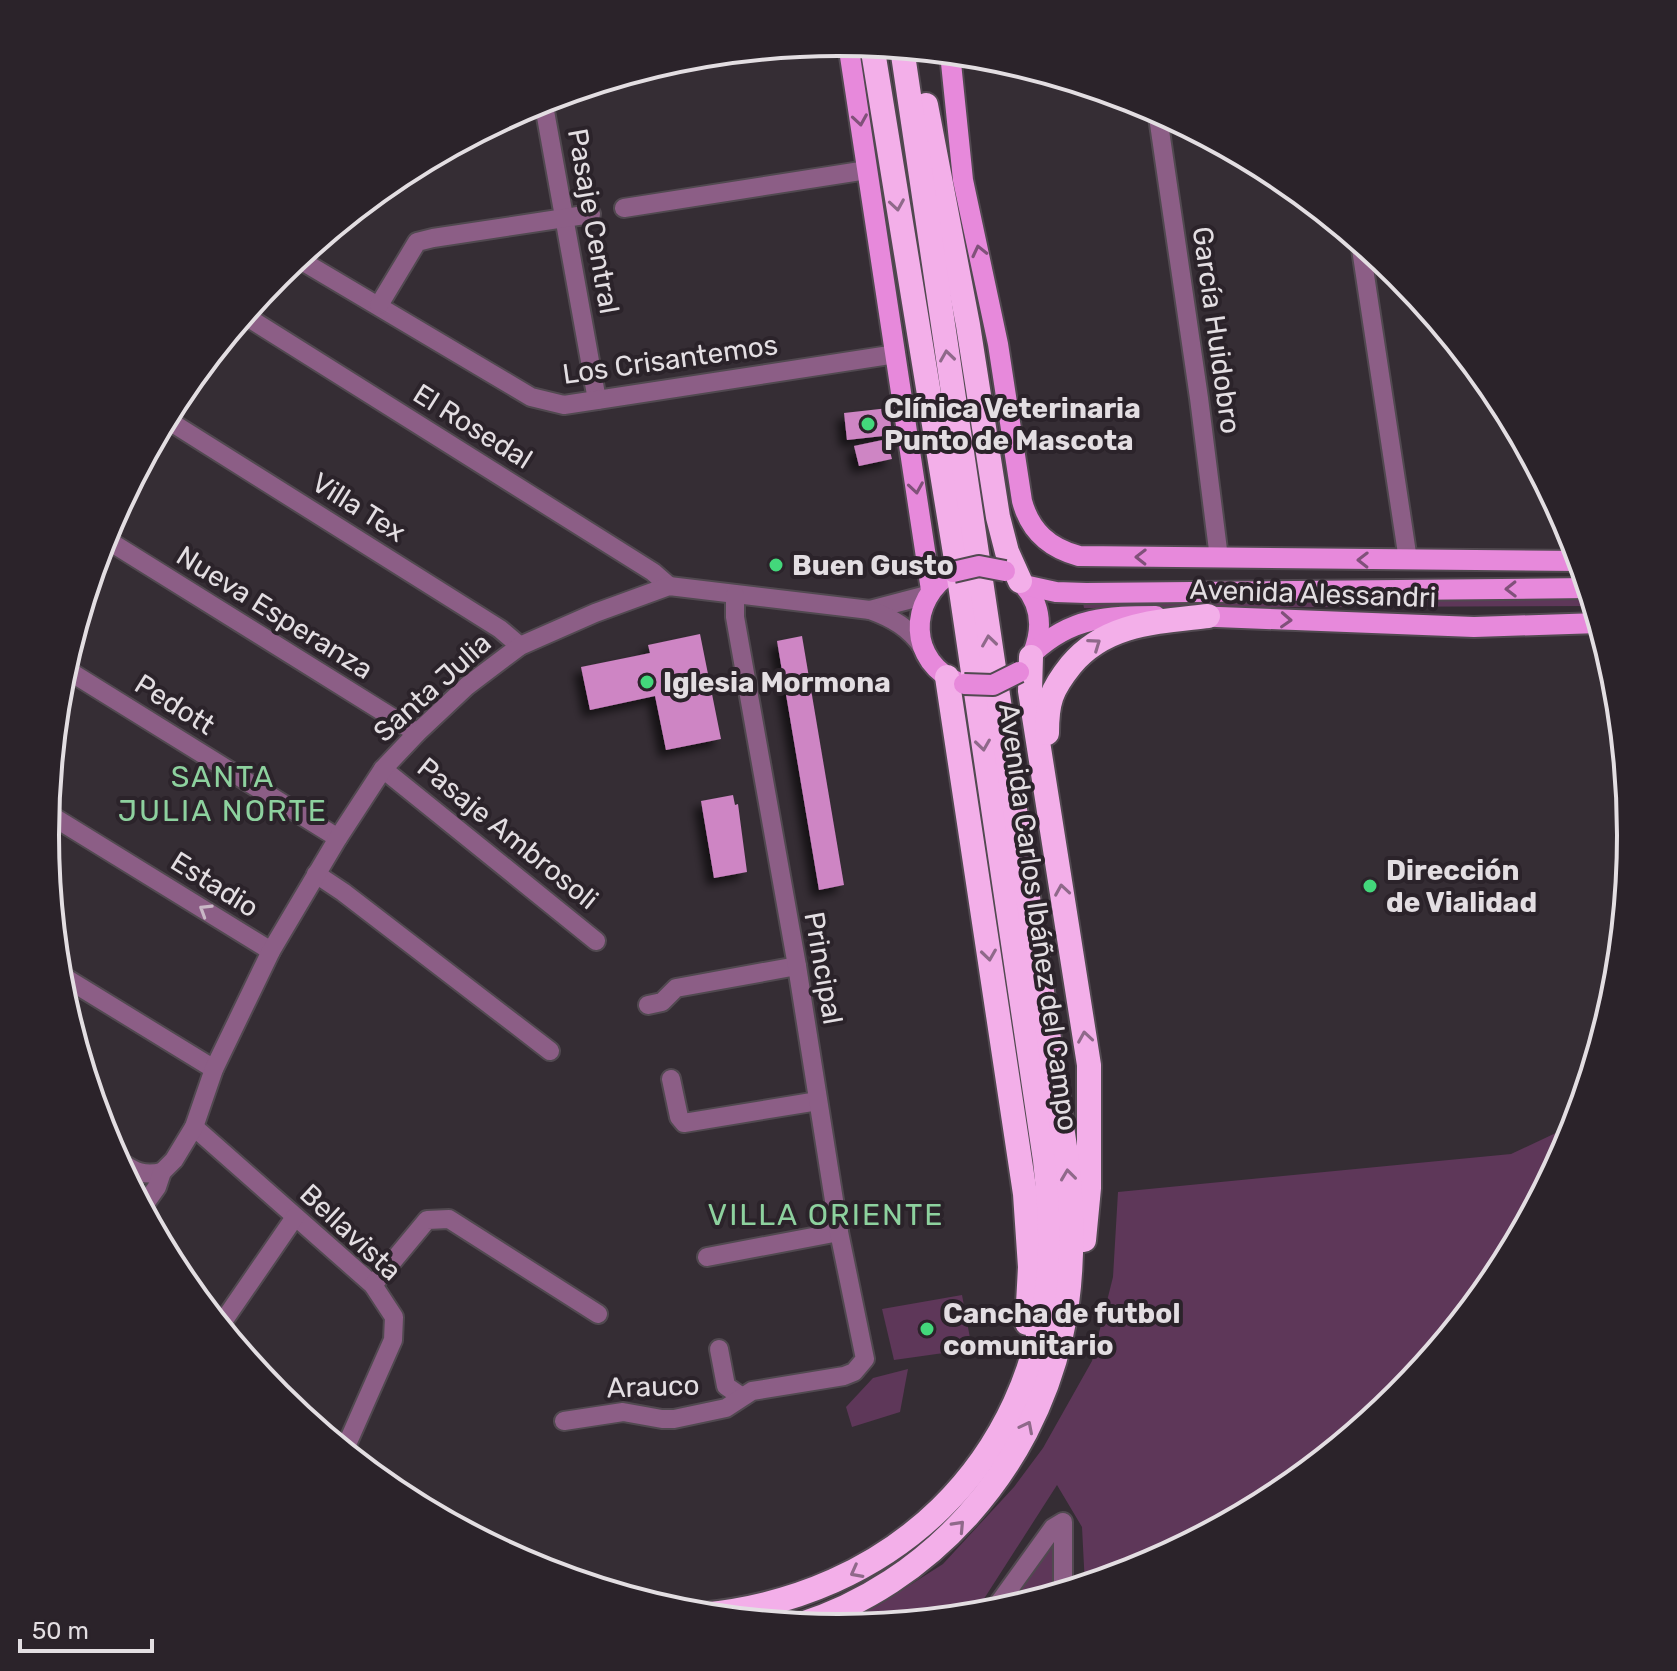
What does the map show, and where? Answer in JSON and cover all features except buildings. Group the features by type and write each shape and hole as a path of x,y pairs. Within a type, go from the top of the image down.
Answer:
{"highway":[{"name":"Avenida Carlos Ibáñez del Campo","path":"749,1609 791,1599 841,1579 885,1554 920,1528 964,1483 992,1445 1019,1393 1039,1335 1050,1269 1045,1160 960,584 874,57"},
{"name":"Avenida Carlos Ibáñez del Campo","path":"827,1615 900,1577 947,1539 968,1517 1009,1460 1039,1403 1053,1364 1066,1308 1072,1223 1068,1167 904,59"},
{"path":"912,60 928,114 948,219 978,380 1002,535 1016,579"},
{"path":"1046,788 1047,709 1059,680 1074,662 1101,639 1128,627 1208,616"},
{"path":"1028,660 1030,691 1089,1065 1088,1213 1079,1264 1066,1308"},
{"path":"955,680 1029,1231 1029,1305 1019,1393"}],"main road":[{"path":"850,56 929,593"},
{"path":"951,65 963,180 998,344 1020,491 1031,525 1048,543 1079,556 1219,558"},
{"name":"Avenida Alessandri","path":"1219,558 1568,561"},
{"path":"979,566 1016,579 1034,600 1039,617 1039,635 1028,660 993,685 955,680 936,667 923,648 920,617 929,593 953,572 979,566"},
{"name":"Avenida Alessandri","path":"1016,579 1056,592 1086,593 1578,588"},
{"name":"Avenida Alessandri","path":"1028,660 1057,632 1074,624 1127,616 1208,616 1474,627 1588,623"}],"street":[{"name":"Pasaje Central","path":"545,113 597,400"},
{"name":"García Huidobro","path":"1159,125 1219,558"},
{"path":"624,208 867,170"},
{"path":"379,305 417,242 591,214"},
{"path":"1363,259 1408,560"},
{"name":"Los Crisantemos","path":"308,264 531,397 564,405 896,354"},
{"name":"El Rosedal","path":"253,321 653,572 669,586"},
{"name":"Villa Tex","path":"176,425 500,629 520,646"},
{"name":"Nueva Esperanza","path":"115,545 417,733"},
{"name":"Santa Julia","path":"149,1198 162,1172 174,1160 194,1127 214,1069 271,951 383,769 467,686 520,646 595,613 669,586 870,610 897,622 923,648"},
{"name":"Santa Julia","path":"870,610 929,593"},
{"name":"Principal","path":"735,595 735,617 797,966 839,1232 864,1350"},
{"name":"Pedott","path":"76,675 338,838"},
{"name":"Pasaje Ambrosoli","path":"383,769 596,941"},
{"name":"Estadio","path":"60,821 271,951"},
{"path":"316,874 550,1051"},
{"path":"648,1005 662,1002 676,988 797,966"},
{"path":"73,983 214,1069"},
{"path":"671,1079 679,1117 684,1123 818,1101"},
{"name":"Bellavista","path":"194,1127 373,1285 394,1317 393,1340 345,1439"},
{"path":"135,1171 149,1175 162,1172"},
{"path":"226,1317 295,1217"},
{"path":"373,1285 427,1220 449,1219 598,1314"},
{"path":"707,1257 839,1232"},
{"path":"719,1349 726,1386 742,1397"},
{"name":"Arauco","path":"564,1421 623,1412 674,1419 726,1408 764,1388 854,1372 865,1359 864,1350"},
{"path":"1003,1597 1053,1528 1063,1522 1063,1581"}],"shaded area":[{"path":"1559,597 1581,598 1583,606 1084,608 1083,603"},
{"path":"1560,1131 1514,1225 1457,1310 1390,1387 1352,1422 1272,1484 1183,1535 1084,1575 1082,1527 1057,1485 982,1601 854,1614 877,1606 943,1564 1014,1487 1043,1448 1092,1361 1113,1277 1118,1192 1511,1154"},
{"name":"Cancha de futbol comunitario","path":"962,1295 972,1349 894,1360 882,1309"},
{"path":"908,1369 900,1412 852,1427 846,1407 873,1378"},
{"path":"1060,1527 1057,1583 1012,1595"}],"place":[{"name":"Clínica Veterinaria Punto de Mascota","path":"868,424"},
{"name":"Buen Gusto","path":"776,565"},
{"name":"Iglesia Mormona","path":"647,682"},
{"name":"Dirección de Vialidad","path":"1370,886"},
{"name":"Cancha de futbol comunitario","path":"927,1329"}],"district":[{"name":"SANTA JULIA NORTE","path":"223,794"},
{"name":"VILLA ORIENTE","path":"826,1215"}]}
